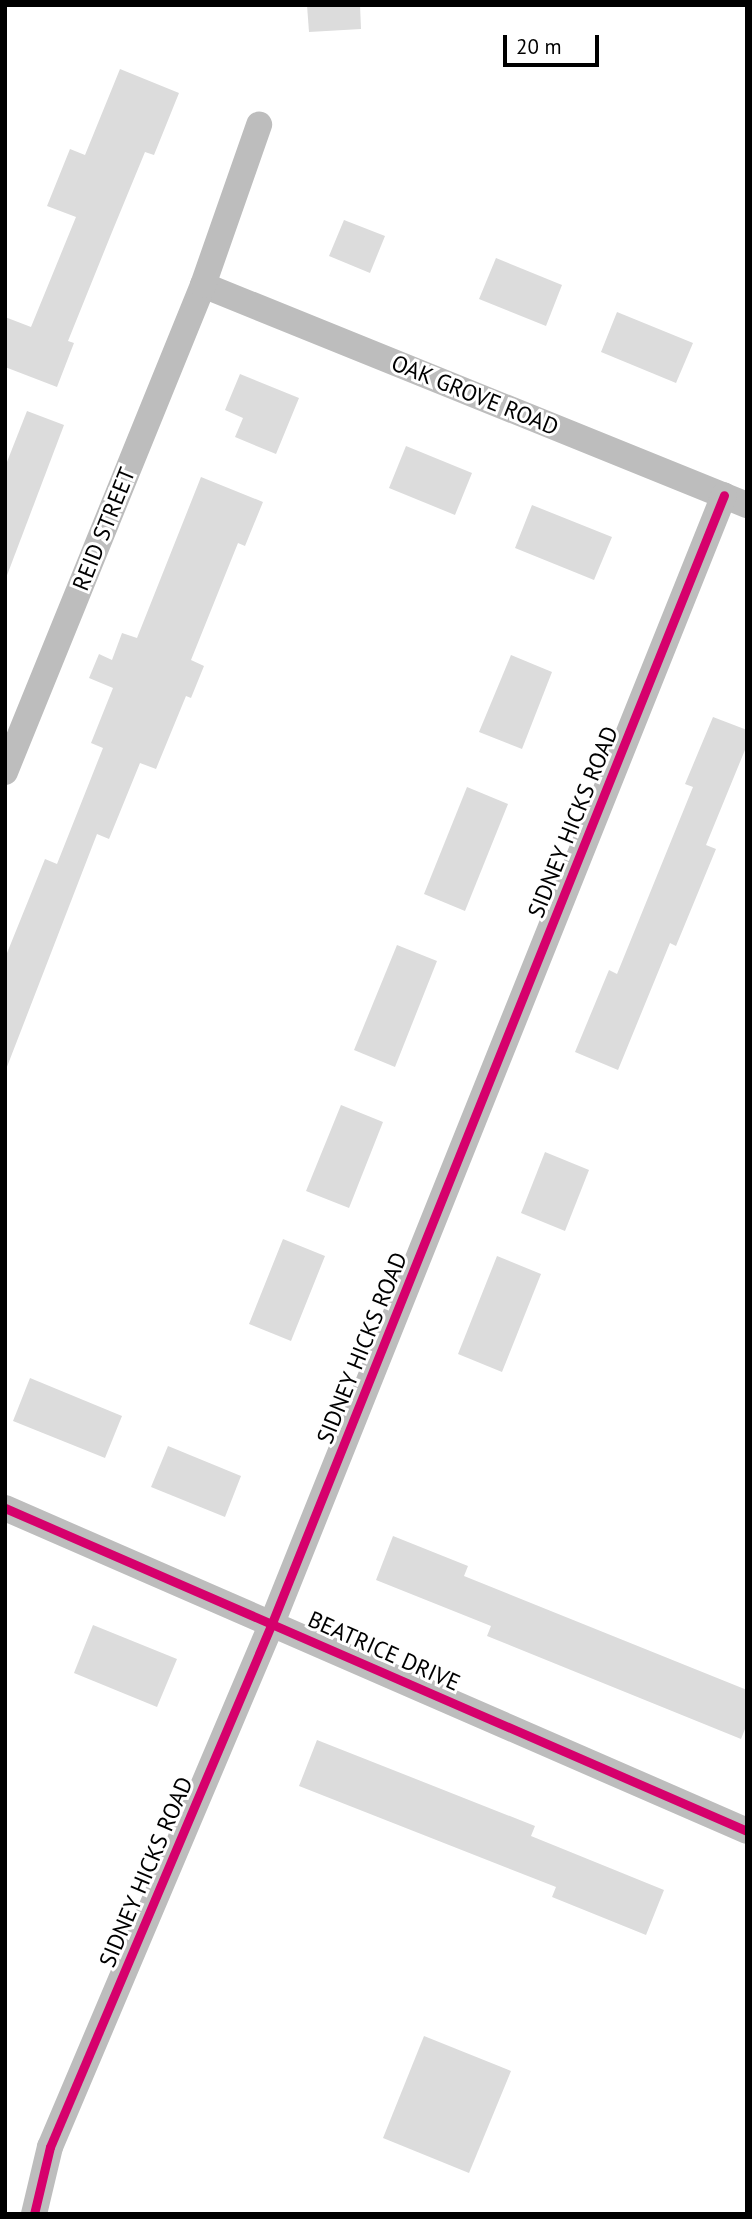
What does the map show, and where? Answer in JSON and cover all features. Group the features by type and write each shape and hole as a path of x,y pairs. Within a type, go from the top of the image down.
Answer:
{"street":[{"name":"REID STREET","path":"5,772 203,285 259,125"},
{"name":"OAK GROVE ROAD","path":"203,285 735,500"},
{"name":"SIDNEY HICKS ROAD","path":"34,2214 50,2147 272,1623 735,500"},
{"name":"BEATRICE DRIVE","path":"5,1508 747,1831"}],"building":[{"path":"307,5 360,5 361,29 309,32"},
{"path":"120,69 179,93 154,155 145,152 68,341 74,343 57,387 5,367 5,317 31,327 76,217 47,206 70,149 85,155"},
{"path":"344,220 385,236 370,273 329,256"},
{"path":"496,258 562,285 546,326 479,299"},
{"path":"617,312 693,343 676,383 601,352"},
{"path":"240,374 299,398 276,454 235,437 243,418 225,410"},
{"path":"27,411 64,425 6,578 5,467"},
{"path":"406,446 472,473 455,515 389,488"},
{"path":"201,477 263,502 245,546 238,543 191,660 204,666 191,698 186,696 156,769 140,763 109,839 97,834 5,1072 5,958 45,859 57,864 103,748 91,743 113,688 89,678 99,654 112,660 122,633 137,638"},
{"path":"532,505 612,537 594,580 515,548"},
{"path":"511,655 552,672 522,749 479,732"},
{"path":"713,717 747,730 747,745 706,845 716,849 676,946 670,943 618,1070 575,1052 609,970 617,974 693,787 685,784"},
{"path":"467,787 508,804 465,911 424,894"},
{"path":"397,945 437,961 395,1067 354,1050"},
{"path":"341,1105 383,1122 349,1208 306,1191"},
{"path":"545,1152 589,1170 565,1231 521,1213"},
{"path":"283,1239 325,1256 291,1341 249,1324"},
{"path":"497,1256 541,1274 502,1372 458,1354"},
{"path":"30,1378 122,1416 105,1458 13,1421"},
{"path":"168,1446 241,1476 225,1517 151,1487"},
{"path":"393,1536 468,1566 464,1576 747,1690 747,1724 741,1739 487,1636 491,1626 376,1580"},
{"path":"93,1625 177,1659 157,1707 74,1673"},
{"path":"317,1740 535,1826 531,1836 664,1890 646,1935 552,1897 556,1887 299,1786"},
{"path":"424,2036 511,2071 469,2173 383,2138"}],"cycle path":[{"path":"34,2214 50,2147 272,1623 724,495"},
{"path":"5,1508 747,1831"}]}
